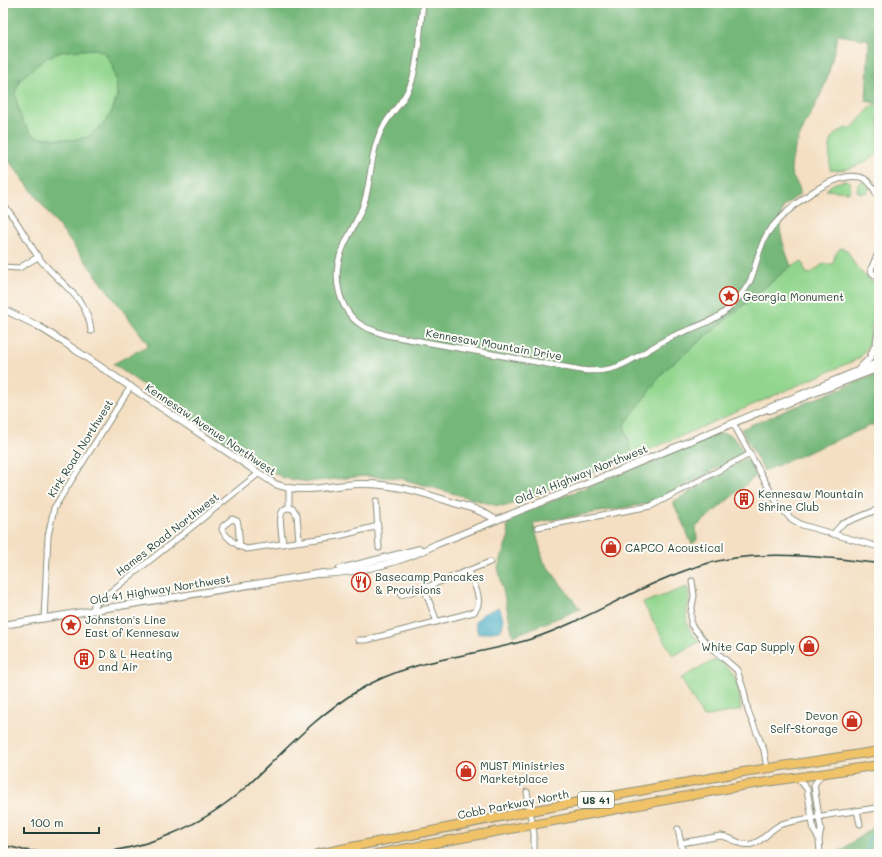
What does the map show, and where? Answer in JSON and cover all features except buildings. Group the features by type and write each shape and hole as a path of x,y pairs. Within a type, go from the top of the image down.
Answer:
{"main road":[{"name":"Cobb Parkway North","path":"317,854 530,812 767,768 879,751"},
{"name":"US 41","path":"376,854 796,777 879,765"}],"street":[{"name":"Kennesaw Mountain Drive","path":"423,3 412,81 406,96 390,116 380,134 364,204 341,254 337,278 339,291 345,306 354,318 364,326 386,335 598,372 618,366 670,338 698,326 728,309 750,281 762,244 780,218 794,206 831,182 855,178 866,180 879,199"},
{"path":"3,205 19,223 38,257 80,302 89,317 91,331"},
{"path":"879,251 872,266 872,273 879,278"},
{"path":"3,267 19,268 38,257"},
{"name":"Kennesaw Avenue Northwest","path":"3,309 38,326 131,386 258,474 275,484 289,489 313,490 357,484 395,487 419,492 479,510 496,520"},
{"path":"879,327 877,346 879,362"},
{"path":"856,372 870,358 877,346"},
{"name":"Old 41 Highway Northwest","path":"3,625 321,574 353,571 412,556 437,544 879,362"},
{"name":"Old 41 Highway Northwest","path":"733,423 879,368"},
{"name":"Kirk Road Northwest","path":"44,619 47,546 49,528 54,508 131,386"},
{"path":"733,423 777,503 788,516 802,525 879,547"},
{"path":"538,527 651,506 750,454"},
{"name":"Hames Road Northwest","path":"93,611 94,605 258,474"},
{"path":"289,489 289,508"},
{"path":"376,501 379,548"},
{"path":"283,544 280,515 283,510 289,508 293,509 297,515 299,542"},
{"path":"833,534 842,524 879,509"},
{"path":"240,547 238,524 237,521 232,520 223,526 222,530 231,541 240,547 251,549 339,536 378,526"},
{"path":"402,595 490,562"},
{"path":"359,640 366,640 470,613 478,606 479,600 468,571"},
{"path":"692,581 694,592 691,625 702,640 737,670 744,691 748,711 764,750 767,768"},
{"path":"424,588 437,622"},
{"path":"820,854 819,839 821,830 814,785 818,778 826,772"},
{"path":"796,777 806,786 814,832 819,839"},
{"path":"527,792 533,826 534,854"},
{"path":"681,843 721,836 726,837 738,844 752,844 763,839 780,825 812,818 876,808"},
{"path":"857,811 860,824"},
{"path":"678,829 683,854"}],"green space":[{"path":"3,3 879,3 879,104 866,101 869,40 838,35 830,70 819,99 795,148 792,158 791,172 799,187 800,194 783,208 780,222 780,230 791,266 665,370 624,425 633,457 506,506 494,505 399,478 365,476 308,482 283,478 251,460 113,364 149,345 3,153","holes":["96,49 105,53 112,65 116,81 117,97 112,111 105,122 88,137 71,140 35,137 23,123 18,108 15,93 20,79 46,58 64,51"]},
{"path":"96,49 105,53 112,65 116,81 117,97 112,111 105,122 88,137 71,140 35,137 23,123 18,108 15,93 20,79 46,58 64,51"},
{"path":"873,105 879,106 879,153 850,168 844,170 830,170 830,147 833,137 837,133 847,128 851,129"},
{"path":"846,180 850,182 851,190 849,192 826,190 833,184"},
{"path":"860,182 864,182 870,187 868,192 861,193 857,191"},
{"path":"840,248 847,250 860,270 868,278 879,285 868,345 860,358 633,457 624,425 665,370 791,266 802,262 806,273 810,274 823,264 833,264 835,255"},
{"path":"879,373 879,422 764,471 741,429"},
{"path":"721,433 733,437 744,453 667,496 646,504 533,523 544,562 580,609 513,636 498,567 509,535 507,527 508,523 515,516"},
{"path":"747,458 756,476 696,527 697,540 692,544 673,502"},
{"path":"687,587 689,597 686,616 688,626 699,642 673,656 643,603"},
{"path":"717,659 734,676 738,687 741,710 703,717 681,678"},
{"path":"879,823 879,854 836,854"}],"water":[{"path":"499,607 503,622 500,631 478,634 475,622 483,614"}],"waterway":[{"path":"865,854 868,841 879,823"}],"railway":[{"path":"82,854 105,852 149,842 170,835 210,814 228,802 246,787 328,711 359,690 379,679 400,671 443,659 509,645 554,631 663,579 709,563 738,557 767,555 812,557 879,563"},
{"path":"3,845 23,850 62,854"}],"place":[{"name":"Georgia Monument","path":"729,296"},
{"name":"Kennesaw Mountain Shrine Club","path":"744,499"},
{"name":"CAPCO Acoustical","path":"611,547"},
{"name":"Basecamp Pancakes & Provisions","path":"361,582"},
{"name":"Johnston's Line East of Kennesaw","path":"71,625"},
{"name":"White Cap Supply","path":"809,646"},
{"name":"D & L Heating and Air","path":"84,659"},
{"name":"Devon Self-Storage","path":"852,721"},
{"name":"MUST Ministries Marketplace","path":"466,771"}]}
